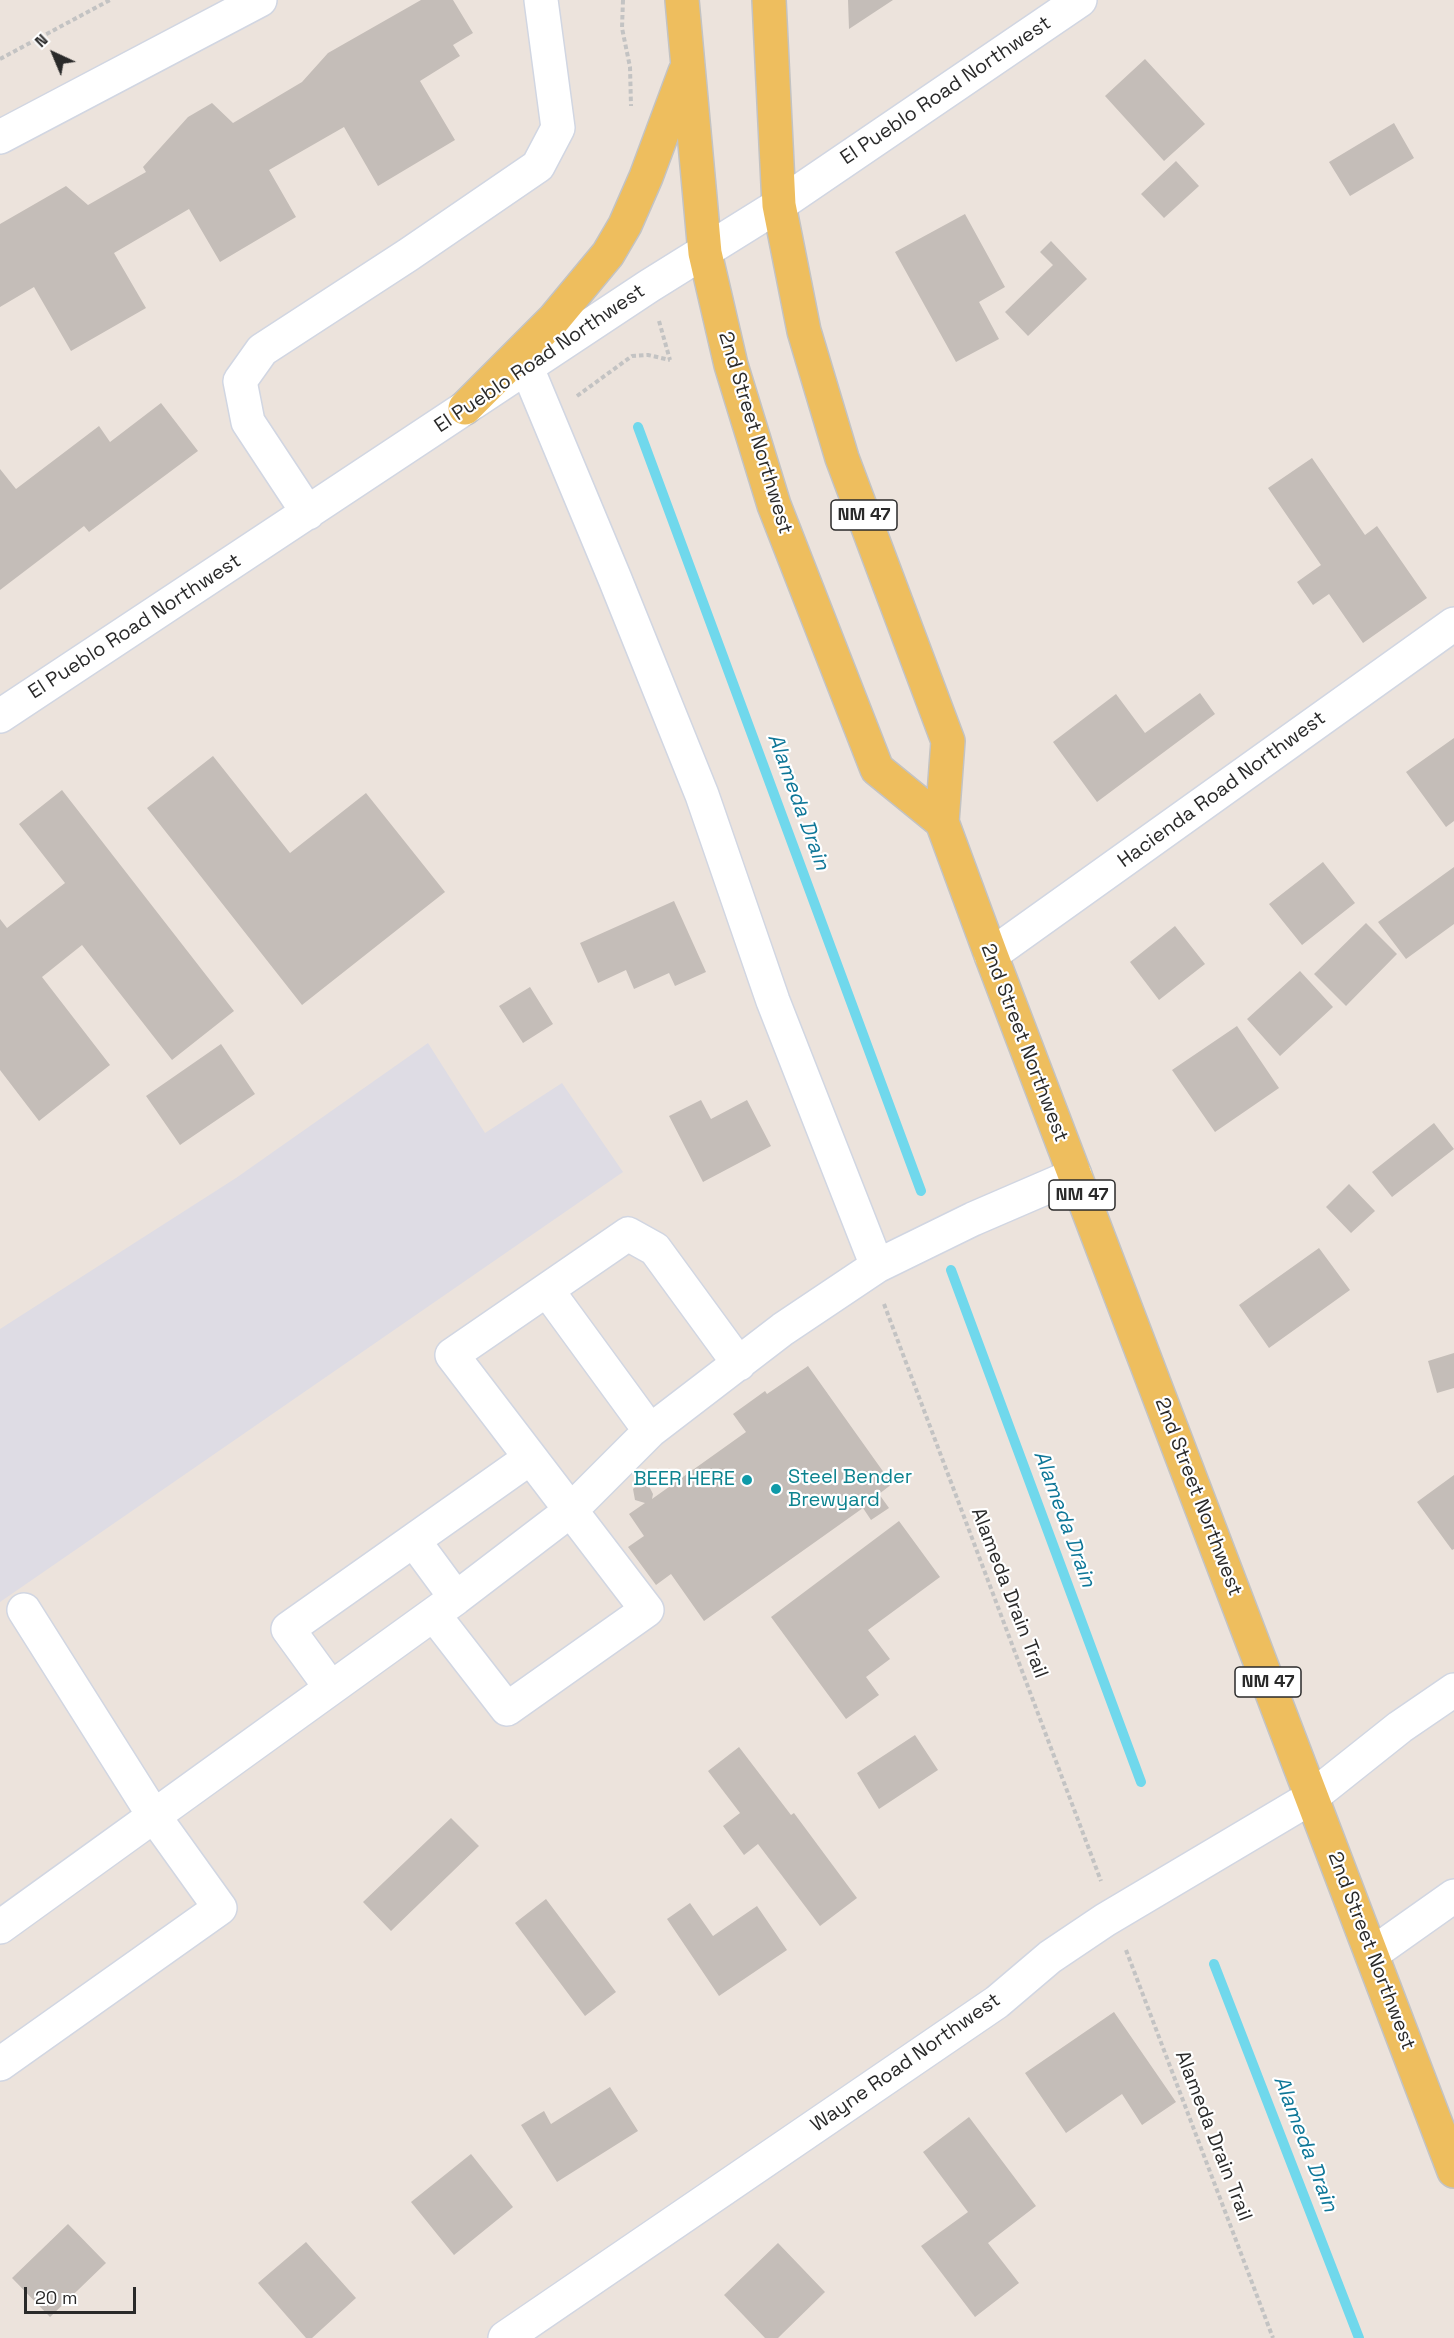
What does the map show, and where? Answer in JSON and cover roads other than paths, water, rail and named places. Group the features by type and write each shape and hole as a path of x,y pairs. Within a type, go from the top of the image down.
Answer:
{"main road":[{"name":"2nd Street Northwest","path":"682,0 705,252 731,365 774,505 877,769 942,822"},
{"name":"2nd Street Northwest","path":"769,0 779,205 804,331 842,458 948,741 942,822 1454,2171"},
{"path":"465,408 554,319 608,254 625,225 646,177 688,64"}],"street":[{"path":"0,137 260,0"},
{"path":"308,513 248,422 240,381 262,350 408,255 538,166 558,128 541,0"},
{"name":"El Pueblo Road Northwest","path":"0,716 649,286 779,205 1080,0"},
{"path":"527,368 702,795 773,1001 877,1266"},
{"name":"Hacienda Road Northwest","path":"991,955 1454,624"},
{"path":"0,1927 445,1606 570,1511 650,1431 783,1329 877,1266 973,1219 1075,1175"},
{"path":"414,1541 445,1606 507,1709 647,1611 452,1355 628,1234 655,1249 739,1364"},
{"path":"547,1290 650,1431"},
{"path":"331,1688 288,1629 530,1458"},
{"path":"0,2064 220,1908 154,1816 24,1610"},
{"name":"Wayne Road Northwest","path":"505,2338 997,2002 1050,1957 1105,1920 1312,1797 1400,1726 1454,1690"},
{"path":"1372,1954 1454,1896"}],"waterway":[{"name":"Alameda Drain","path":"638,427 921,1191"},
{"name":"Alameda Drain","path":"951,1270 1141,1782"},
{"name":"Alameda Drain","path":"1214,1964 1359,2338"}],"place":[{"name":"BEER HERE","path":"747,1480"},
{"name":"Steel Bender Brewyard","path":"776,1489"}]}
